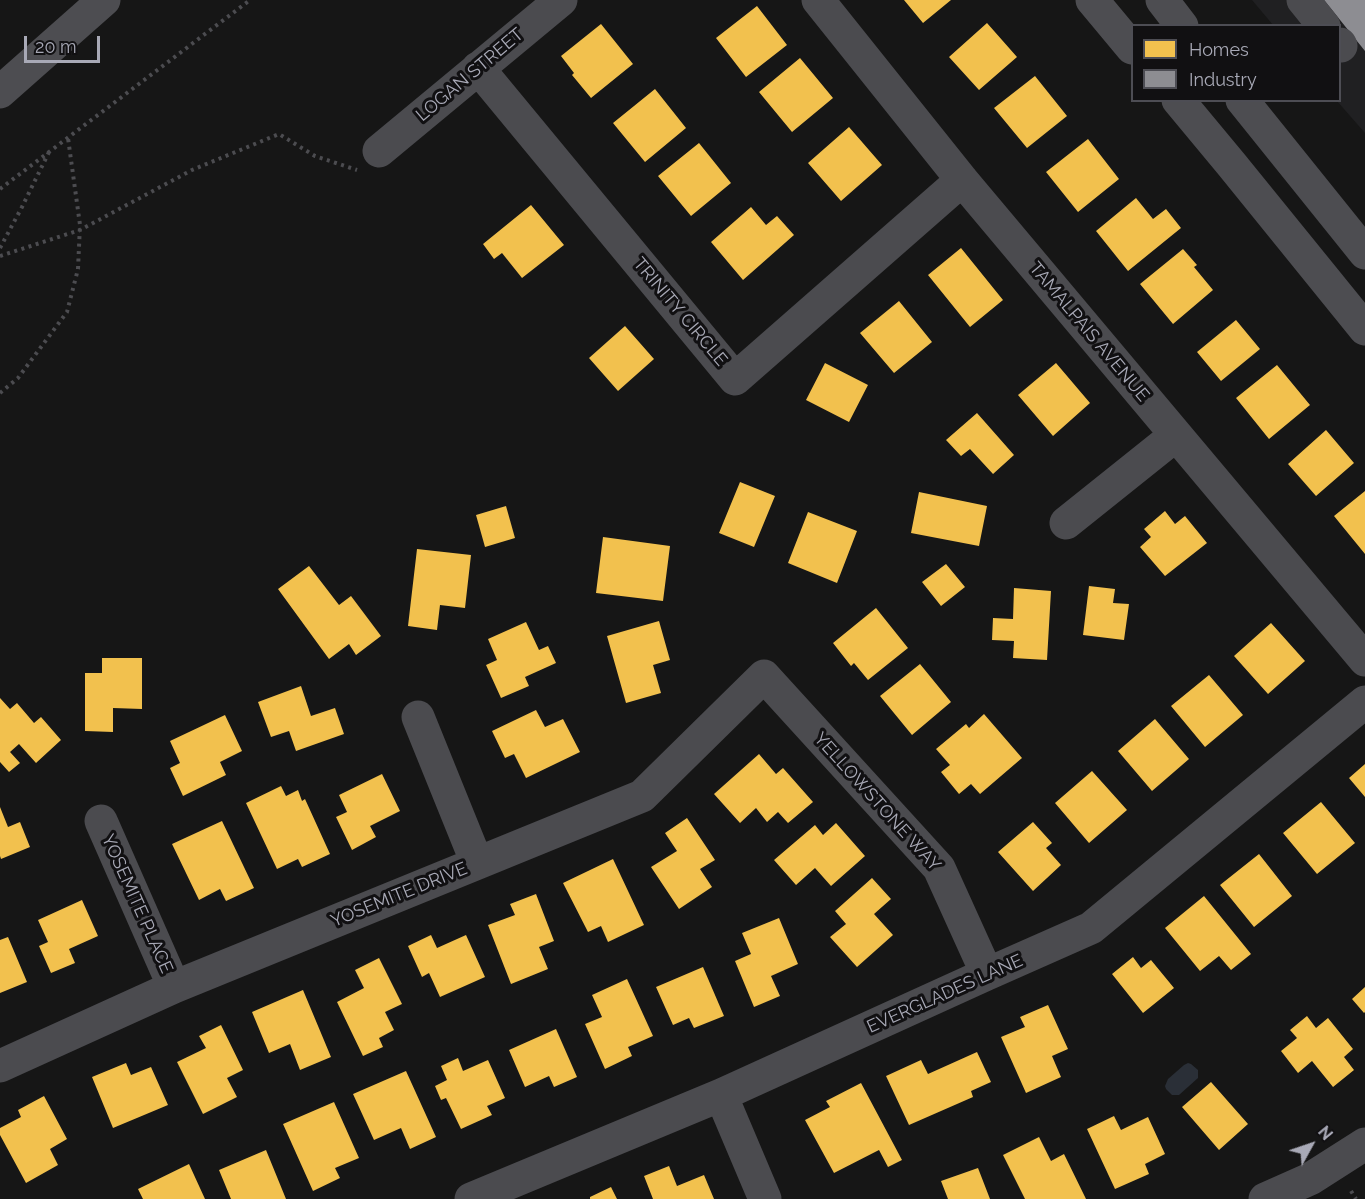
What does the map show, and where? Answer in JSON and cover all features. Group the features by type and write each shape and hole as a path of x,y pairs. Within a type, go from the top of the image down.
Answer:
{"main road":[{"path":"0,92 104,0"},
{"path":"1092,0 1131,47"},
{"path":"1162,0 1180,24"},
{"path":"1180,102 1364,327"},
{"path":"1244,102 1365,253"}],"street":[{"name":"LOGAN STREET","path":"372,162 478,68 561,0"},
{"path":"1303,0 1323,24"},
{"name":"TAMALPAIS AVENUE","path":"825,2 962,180 1365,660"},
{"name":"TRINITY CIRCLE","path":"478,68 735,379 962,180"},
{"path":"1066,523 1176,435"},
{"name":"YOSEMITE DRIVE","path":"0,1066 174,987 642,796 764,676"},
{"name":"YELLOWSTONE WAY","path":"764,676 939,868 987,974"},
{"name":"EVERGLADES LANE","path":"471,1199 721,1095 1091,928 1365,702"},
{"path":"418,717 477,863"},
{"name":"YOSEMITE PLACE","path":"100,821 174,987"},
{"path":"721,1095 765,1199"},
{"path":"1265,1199 1314,1189 1365,1144"}],"path":[{"path":"0,189 250,0"},
{"path":"0,256 80,230 192,170 279,134 315,156 372,162"},
{"path":"0,393 18,378 67,312 78,268 80,230 68,137"},
{"path":"0,248 49,151"},
{"path":"1351,1191 1356,1199"}],"shaded area":[{"path":"1252,0 1365,0 1365,133 1338,102 1341,102 1341,24 1272,24"},
{"path":"1188,1063 1198,1070 1198,1078 1179,1095 1172,1095 1165,1086 1168,1079"}],"building: Homes":[{"path":"904,0 951,0 923,23"},
{"path":"757,6 787,45 746,77 716,38"},
{"path":"987,23 1017,57 979,90 949,57"},
{"path":"601,24 633,64 591,98 572,75 574,73 561,56"},
{"path":"800,58 833,98 792,132 759,92"},
{"path":"1035,76 1067,116 1027,148 994,108"},
{"path":"655,89 686,128 645,162 613,123"},
{"path":"849,127 882,165 841,201 808,163"},
{"path":"1088,139 1119,179 1078,212 1046,172"},
{"path":"699,143 731,183 691,216 658,176"},
{"path":"1136,198 1153,219 1166,209 1181,228 1128,271 1096,231"},
{"path":"531,205 564,245 522,278 502,253 494,259 483,244"},
{"path":"751,207 766,225 777,216 794,235 743,280 711,242"},
{"path":"961,248 1003,300 970,327 928,275"},
{"path":"1183,249 1197,265 1194,267 1213,290 1173,324 1140,284"},
{"path":"899,301 932,342 894,373 860,333"},
{"path":"1236,320 1260,349 1221,381 1197,352"},
{"path":"625,326 654,359 618,391 589,358"},
{"path":"825,363 868,385 849,422 806,400"},
{"path":"1056,363 1090,403 1053,436 1018,395"},
{"path":"1277,365 1310,405 1269,439 1236,398"},
{"path":"977,413 1014,455 993,474 970,449 961,456 946,440"},
{"path":"1326,430 1354,463 1316,496 1288,464"},
{"path":"740,482 775,496 754,547 719,533"},
{"path":"1365,491 1365,554 1334,516"},
{"path":"919,492 987,506 979,546 911,533"},
{"path":"506,506 515,538 485,547 476,515"},
{"path":"1165,511 1175,524 1185,516 1207,543 1165,576 1140,547 1151,537 1144,529"},
{"path":"808,512 857,531 837,583 788,563"},
{"path":"603,537 670,546 663,601 596,593"},
{"path":"417,549 471,555 465,608 440,605 437,630 408,626"},
{"path":"946,564 965,587 941,606 922,582"},
{"path":"309,566 339,605 351,596 381,636 356,655 349,644 329,659 278,589"},
{"path":"1089,586 1115,589 1113,603 1129,604 1124,640 1083,635"},
{"path":"1014,588 1051,591 1047,660 1013,658 1014,641 992,640 993,618 1013,619"},
{"path":"876,608 908,648 868,680 854,663 851,666 833,643"},
{"path":"659,621 670,660 653,665 661,693 626,703 607,636"},
{"path":"526,622 539,650 548,646 556,663 525,677 529,686 501,698 486,665 497,660 488,639"},
{"path":"1271,623 1305,661 1268,694 1234,656"},
{"path":"102,658 142,658 142,709 113,708 113,732 85,731 85,673 102,673"},
{"path":"920,664 951,702 912,735 880,696"},
{"path":"1209,675 1243,715 1205,747 1171,706"},
{"path":"301,686 311,716 335,708 344,734 296,751 289,731 271,737 258,702"},
{"path":"0,698 10,709 17,703 34,723 41,717 61,740 36,763 19,744 10,752 20,763 9,772 0,762"},
{"path":"536,710 545,727 563,719 580,752 526,778 514,754 505,758 492,731"},
{"path":"984,714 1022,758 980,794 971,784 959,794 941,772 950,765 936,749 966,724 969,728"},
{"path":"225,715 242,751 220,762 226,775 183,796 170,768 180,763 170,741"},
{"path":"1155,719 1189,759 1152,791 1118,751"},
{"path":"759,754 776,774 783,768 813,802 788,823 778,812 767,822 756,808 740,823 714,794"},
{"path":"1365,764 1365,797 1349,778"},
{"path":"1092,771 1127,810 1089,843 1055,803"},
{"path":"382,774 400,811 370,826 376,837 352,850 336,817 347,812 339,795"},
{"path":"281,786 286,796 298,790 302,801 305,799 330,854 302,867 298,859 277,869 246,803"},
{"path":"1321,802 1355,843 1317,874 1283,833"},
{"path":"0,807 8,827 20,822 30,847 1,859 0,856"},
{"path":"687,818 715,860 700,869 712,887 679,909 651,867 677,851 665,833"},
{"path":"222,821 254,888 226,901 220,889 199,900 172,844"},
{"path":"1033,822 1052,843 1046,848 1061,865 1033,891 998,852"},
{"path":"836,823 865,856 831,886 815,868 796,885 774,860 815,825 823,835"},
{"path":"1259,854 1292,896 1254,927 1220,885"},
{"path":"613,859 644,925 608,942 601,926 588,932 563,883"},
{"path":"872,878 891,899 874,914 893,935 857,967 830,937 846,924 835,911"},
{"path":"536,894 554,941 539,947 548,969 511,984 488,925 515,915 510,904"},
{"path":"1204,896 1251,954 1231,970 1219,956 1200,971 1165,928"},
{"path":"82,900 98,936 69,949 75,963 51,973 39,946 48,942 38,920"},
{"path":"779,918 798,964 771,976 780,996 754,1007 735,961 751,954 742,933"},
{"path":"431,935 437,948 466,935 485,977 440,997 429,973 422,977 408,946"},
{"path":"8,937 27,982 0,993 0,940"},
{"path":"1133,957 1141,968 1151,960 1174,988 1143,1013 1112,974"},
{"path":"379,958 402,1004 385,1012 394,1030 379,1038 383,1047 363,1056 337,1002 364,988 355,970"},
{"path":"703,967 724,1016 694,1028 689,1018 673,1025 656,987"},
{"path":"627,979 653,1036 628,1047 632,1056 605,1069 585,1024 602,1017 592,995"},
{"path":"1365,987 1365,1012 1364,1013 1352,999"},
{"path":"303,990 331,1057 300,1070 290,1044 269,1053 252,1012"},
{"path":"1048,1005 1068,1049 1052,1056 1061,1077 1026,1093 1001,1037 1025,1027 1020,1017"},
{"path":"1307,1016 1316,1028 1328,1018 1353,1049 1344,1057 1354,1070 1333,1087 1312,1061 1298,1073 1281,1051 1297,1038 1290,1030"},
{"path":"221,1025 243,1070 227,1078 237,1097 203,1114 177,1062 206,1048 199,1036"},
{"path":"556,1029 577,1077 554,1087 549,1076 525,1087 509,1050"},
{"path":"977,1052 991,1082 971,1091 973,1097 909,1125 886,1076 921,1060 928,1074"},
{"path":"458,1058 463,1071 488,1060 505,1098 487,1106 492,1115 461,1129 446,1098 441,1100 435,1086 447,1080 441,1066"},
{"path":"126,1063 131,1075 151,1067 168,1105 113,1128 92,1077"},
{"path":"406,1071 436,1137 410,1149 401,1128 374,1140 353,1094"},
{"path":"1211,1082 1248,1124 1219,1150 1182,1107"},
{"path":"861,1083 902,1160 888,1167 879,1150 834,1173 805,1120 830,1107 826,1101"},
{"path":"44,1096 67,1139 50,1149 58,1165 26,1183 0,1135 0,1128 21,1117 18,1110"},
{"path":"334,1102 359,1158 335,1168 340,1178 313,1191 283,1124"},
{"path":"1114,1116 1121,1130 1148,1117 1165,1154 1145,1164 1149,1174 1115,1189 1087,1129"},
{"path":"1039,1137 1051,1161 1064,1154 1086,1199 1025,1199 1003,1155"},
{"path":"266,1150 286,1199 231,1199 219,1170"},
{"path":"189,1164 205,1199 143,1199 138,1189"},
{"path":"669,1166 677,1186 704,1175 714,1199 653,1199 644,1176"},
{"path":"978,1168 990,1199 948,1199 941,1181"},
{"path":"611,1187 617,1199 590,1199 590,1197"}],"building: Industry":[{"path":"1324,0 1365,0 1365,51"}]}
